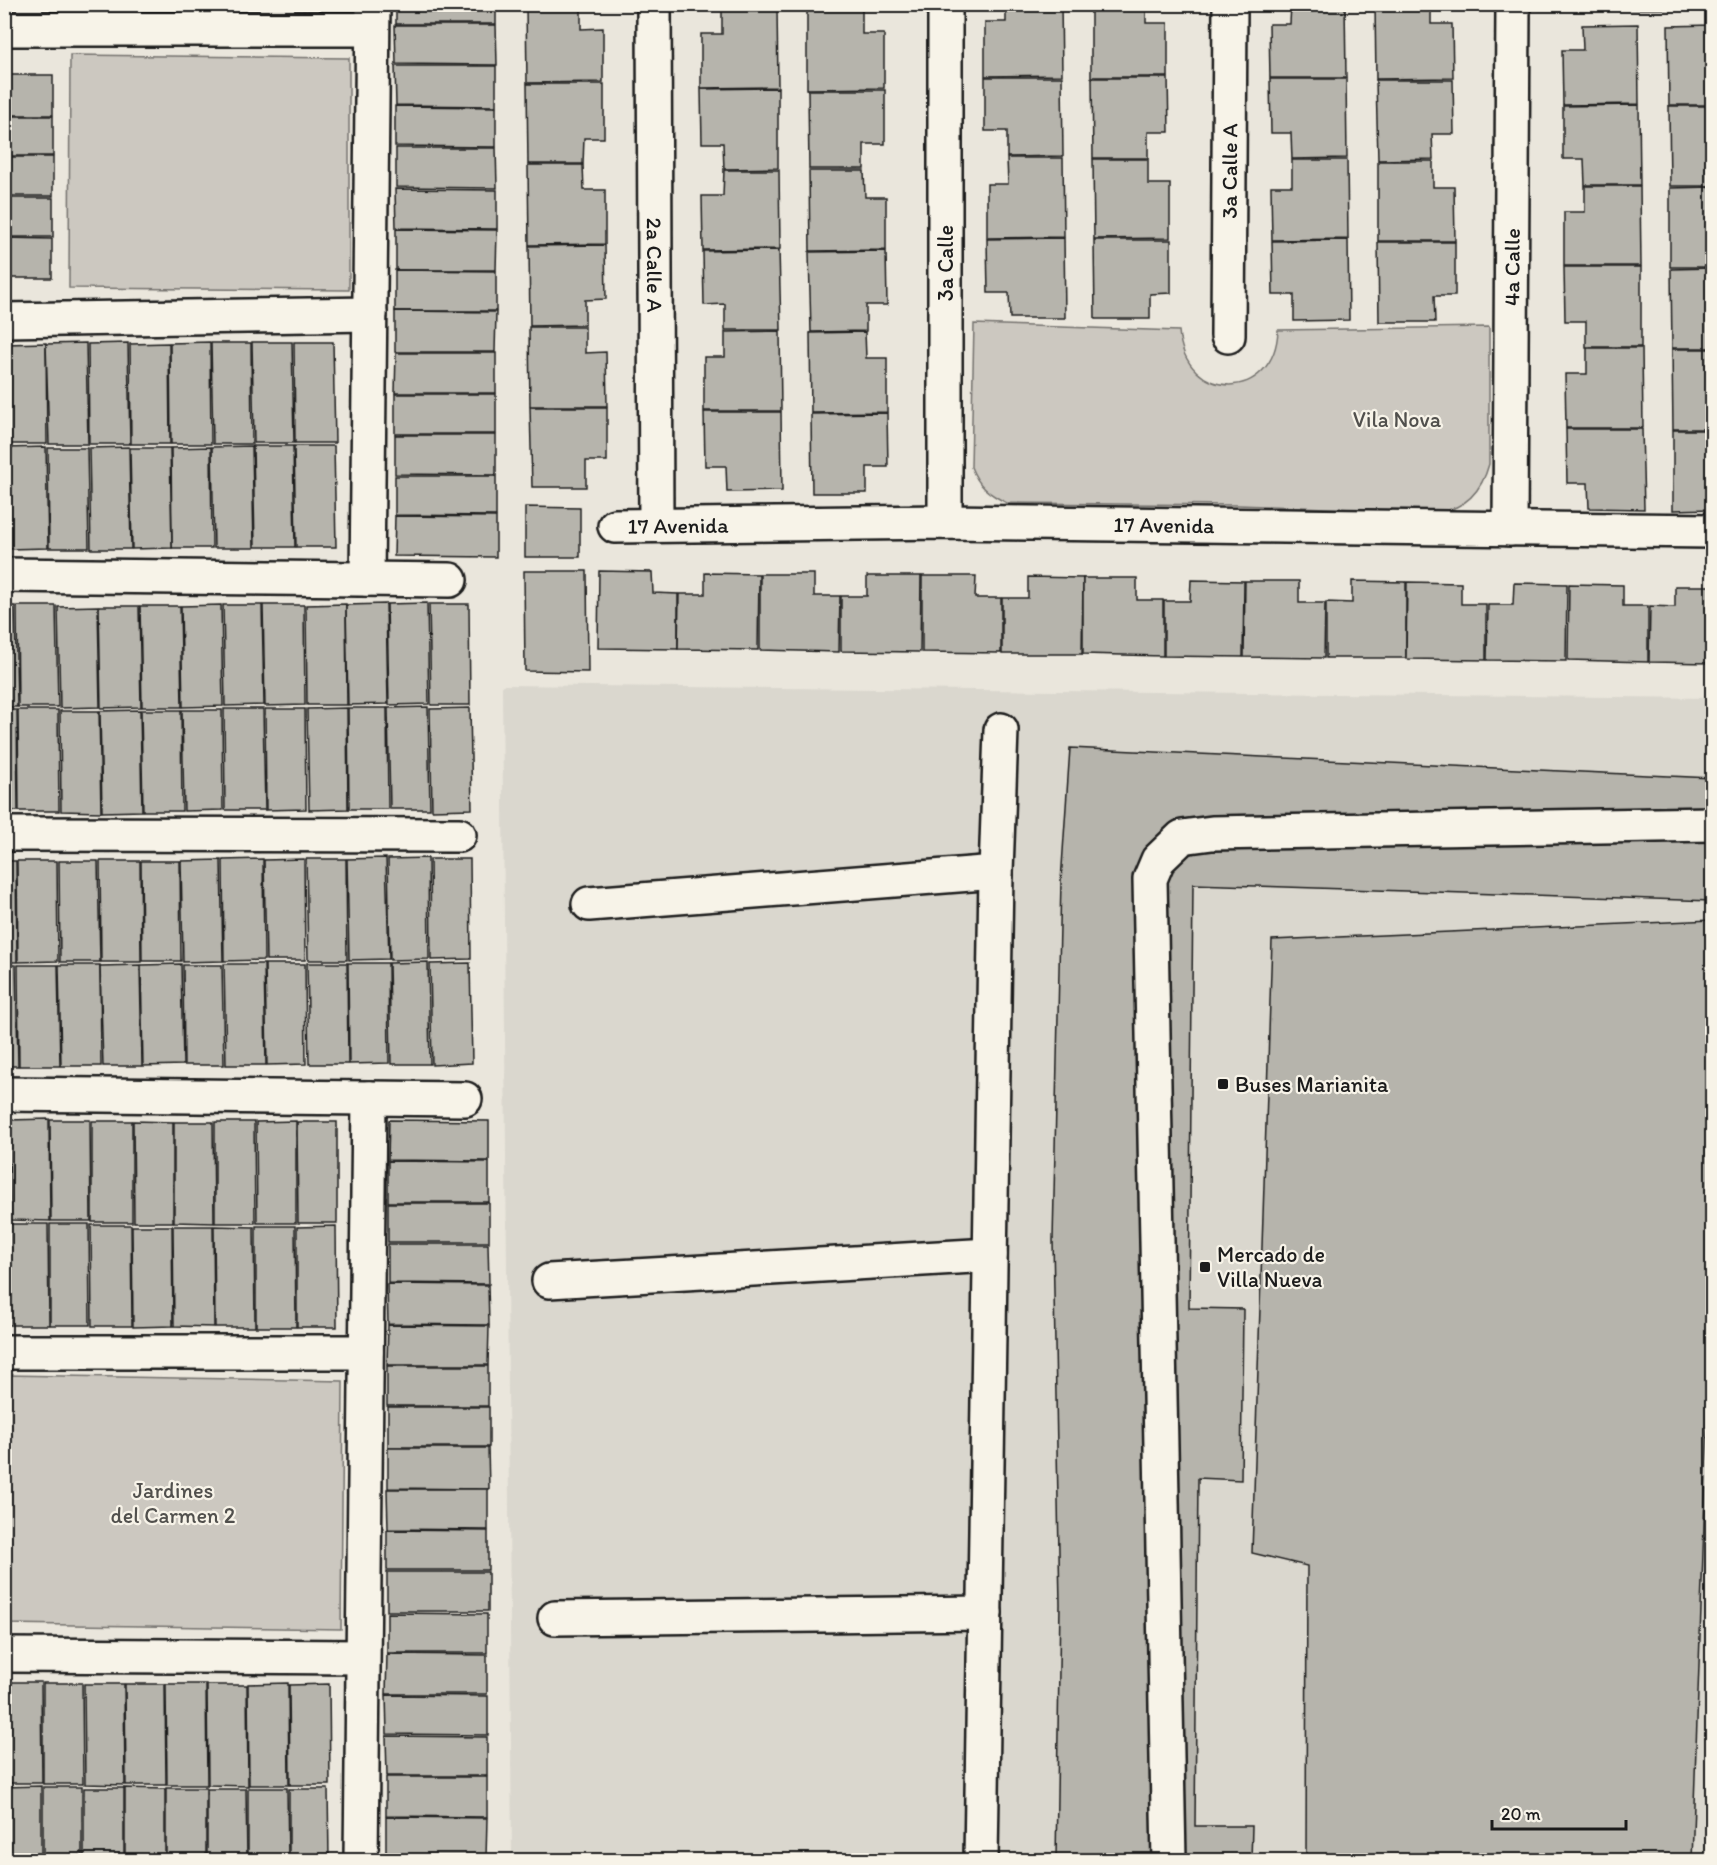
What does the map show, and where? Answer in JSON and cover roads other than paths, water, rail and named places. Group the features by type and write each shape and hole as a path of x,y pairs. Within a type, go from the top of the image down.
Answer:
{"street":[{"name":"2a Calle A","path":"654,4 656,525"},
{"name":"3a Calle","path":"945,4 945,522"},
{"name":"3a Calle A","path":"1228,336 1230,4"},
{"name":"4a Calle","path":"1510,530 1513,4"},
{"path":"4,29 373,17 367,579"},
{"path":"4,320 370,314"},
{"name":"17 Avenida","path":"615,526 945,522 1713,531"},
{"path":"4,575 450,580"},
{"path":"981,1860 996,872 1001,730"},
{"path":"1169,1860 1150,879 1158,860 1182,837 1212,833 1713,824"},
{"path":"4,834 459,835"},
{"path":"589,904 996,872"},
{"path":"4,1094 465,1099"},
{"path":"361,1860 369,1098"},
{"path":"549,1281 990,1255"},
{"path":"4,1352 366,1352"},
{"path":"555,1618 985,1613"},
{"path":"4,1655 362,1657"}],"place":[{"name":"Buses Marianita","path":"1223,1084"},
{"name":"Mercado de Villa Nueva","path":"1205,1267"}],"park label":[{"name":"Vila Nova","path":"1397,419"},
{"name":"Jardines del Carmen 2","path":"173,1502"}]}
